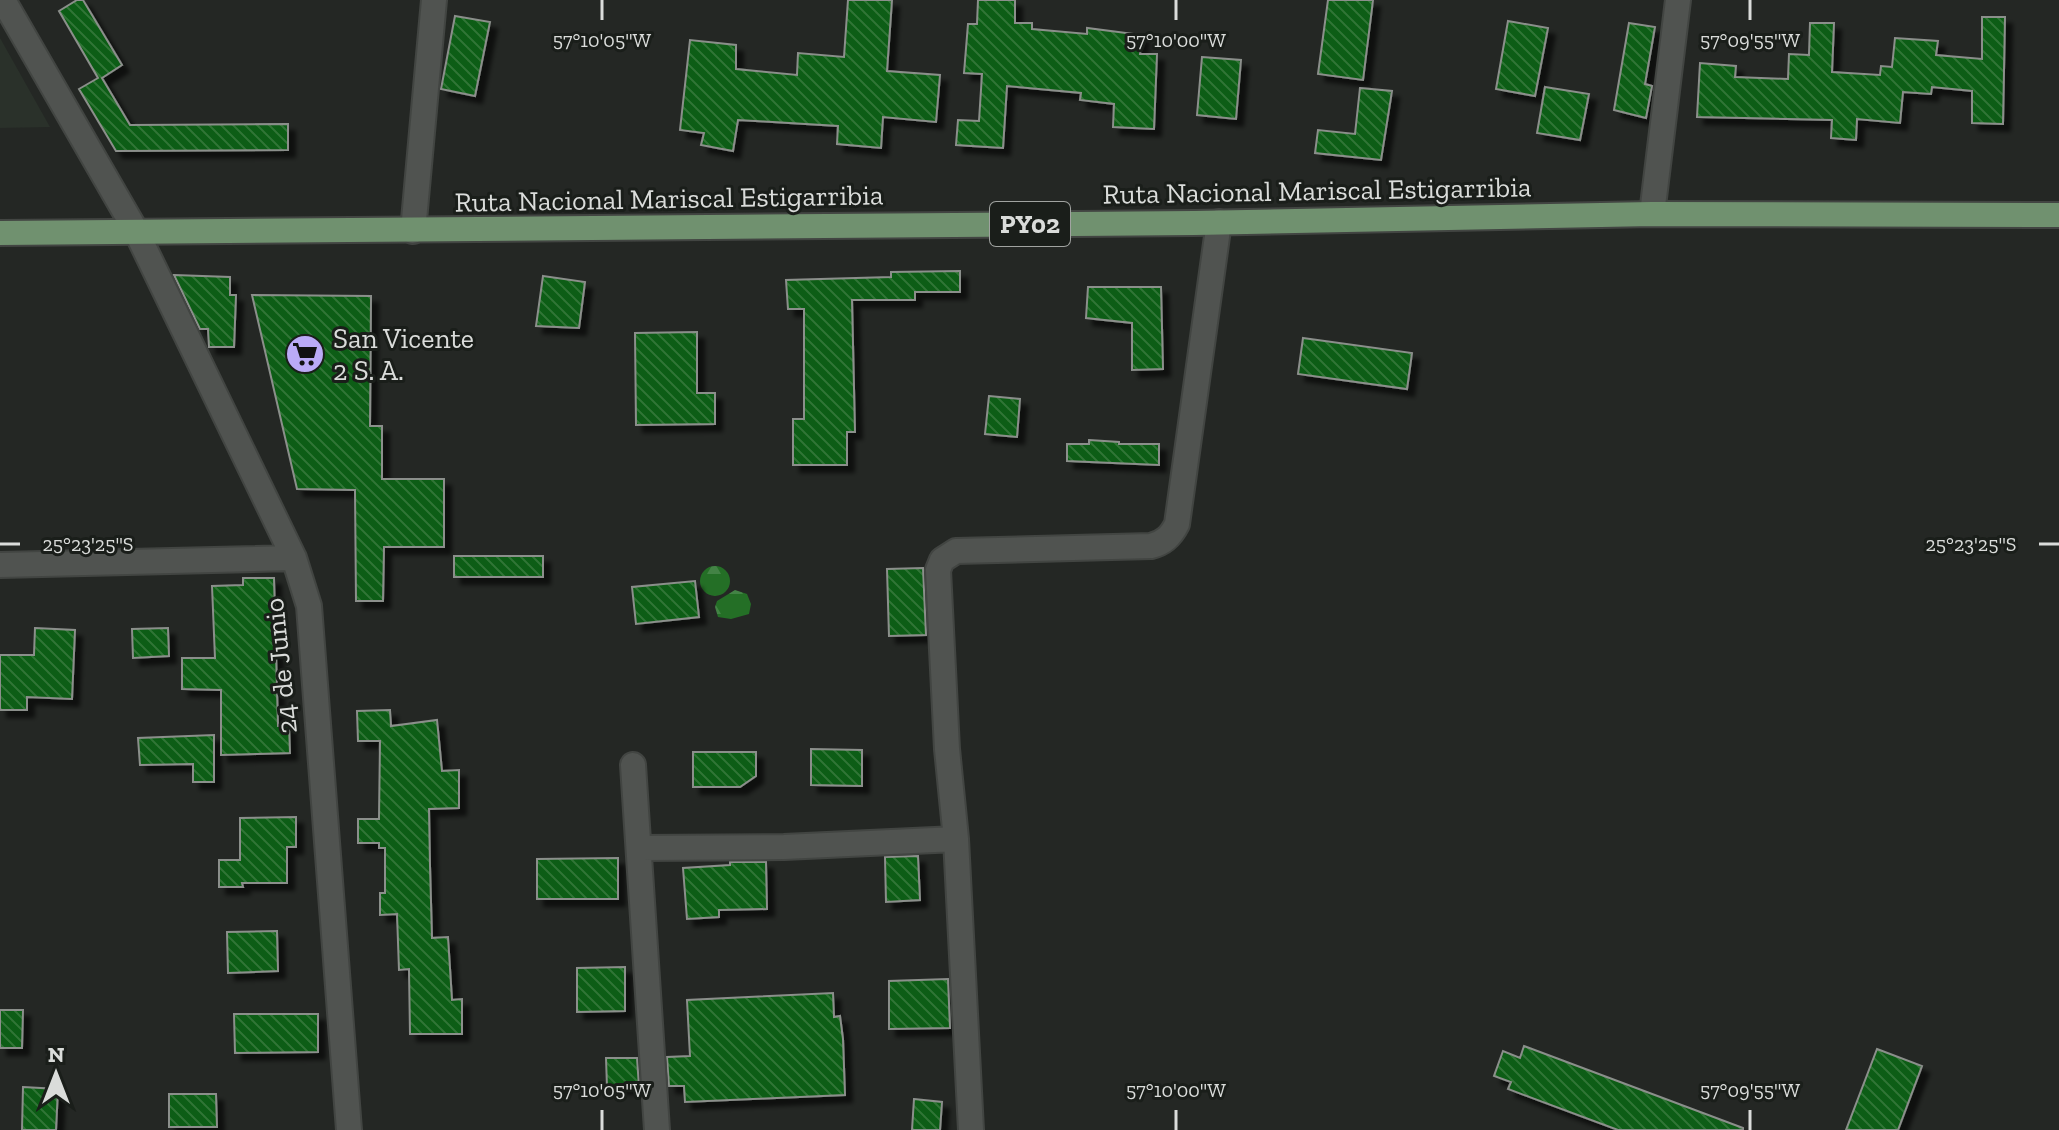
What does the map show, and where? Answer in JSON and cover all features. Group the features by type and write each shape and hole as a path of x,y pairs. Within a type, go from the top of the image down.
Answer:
{"main road":[{"name":"Ruta Nacional Mariscal Estigarribia","path":"0,233 1219,222 1652,214 2059,215"}],"street":[{"name":"24 de Junio","path":"3,0 136,231 294,558 309,606 349,1130"},
{"path":"413,231 434,0"},
{"path":"1652,214 1678,0"},
{"path":"971,1130 956,839 947,749 939,565 948,554 956,551 1151,546 1166,540 1173,533 1177,524 1219,222"},
{"path":"0,565 294,558"},
{"path":"633,765 657,1130"},
{"path":"639,848 784,847 956,839"}],"shaded area":[{"path":"0,38 50,127 0,128"}],"green space":[{"path":"715,566 721,567 729,575 729,587 721,595 715,596 709,595 701,587 700,581 701,575 709,567"},
{"path":"735,590 747,594 751,604 749,614 731,619 718,617 717,601"}],"building":[{"path":"77,0 83,0 122,65 102,78 130,125 288,124 288,150 116,151 79,89 98,78 59,11"},
{"path":"848,0 892,0 887,71 940,75 936,122 883,117 881,148 837,144 838,126 738,120 733,151 701,145 704,133 680,130 690,40 736,45 736,69 797,75 798,53 844,57"},
{"path":"978,0 1015,0 1015,23 1032,23 1032,29 1087,34 1087,28 1142,35 1140,54 1157,54 1154,129 1113,127 1114,104 1080,100 1081,93 1007,86 1003,148 956,145 958,120 979,121 982,74 964,73 968,24 977,24"},
{"path":"1328,0 1373,0 1363,80 1318,74"},
{"path":"455,16 490,22 475,96 441,89"},
{"path":"1982,17 2005,17 2003,124 1972,123 1972,91 1932,87 1931,94 1903,92 1900,123 1857,119 1856,140 1831,138 1832,120 1697,117 1700,63 1736,66 1735,77 1788,79 1789,54 1809,55 1810,23 1834,23 1832,72 1880,75 1881,66 1892,67 1895,38 1938,41 1936,55 1982,59"},
{"path":"1508,21 1548,28 1535,96 1496,89"},
{"path":"1629,23 1655,27 1645,84 1652,86 1646,118 1614,110"},
{"path":"1202,57 1241,60 1236,119 1197,115"},
{"path":"1545,87 1589,94 1580,140 1537,133"},
{"path":"1360,88 1392,91 1381,160 1315,153 1318,130 1355,134"},
{"path":"960,271 960,292 915,292 915,300 852,300 855,432 847,432 847,465 793,465 793,419 804,419 804,309 788,309 786,280 891,277 891,272"},
{"path":"174,275 230,277 230,295 236,295 234,347 209,347 208,329 200,329"},
{"path":"543,276 585,282 579,328 536,326"},
{"path":"1088,287 1161,287 1163,369 1132,370 1132,323 1086,318"},
{"path":"252,295 371,296 370,426 382,426 382,479 444,479 444,547 384,547 383,601 356,601 355,490 297,489"},
{"path":"697,332 697,393 715,393 715,424 636,425 635,333"},
{"path":"1303,338 1412,353 1407,389 1298,374"},
{"path":"989,396 1020,399 1017,437 985,434"},
{"path":"1089,440 1159,444 1159,465 1067,461 1067,444 1089,444"},
{"path":"454,556 543,556 543,577 454,577"},
{"path":"923,568 926,635 889,636 887,569"},
{"path":"243,578 274,578 278,726 289,725 290,753 221,755 221,690 182,689 182,658 215,658 212,586 243,585"},
{"path":"695,581 699,617 636,624 632,587"},
{"path":"35,628 75,630 72,699 27,697 27,710 0,710 0,655 34,655"},
{"path":"168,628 169,656 133,658 132,629"},
{"path":"390,710 391,726 437,720 442,771 459,770 459,808 429,809 432,938 448,937 452,1000 462,999 462,1034 410,1034 409,969 399,970 397,914 380,915 380,893 385,893 385,848 379,848 379,843 358,843 358,819 379,819 380,741 358,741 357,711"},
{"path":"214,735 214,782 193,782 193,764 140,765 138,738"},
{"path":"811,749 862,750 862,786 811,785"},
{"path":"693,752 756,752 756,776 740,787 693,787"},
{"path":"296,817 296,847 287,847 287,883 242,883 243,887 219,887 219,860 240,860 240,818"},
{"path":"918,856 920,900 886,902 885,857"},
{"path":"618,858 618,899 537,899 537,859"},
{"path":"730,862 766,862 767,909 719,910 719,917 687,919 683,868 730,865"},
{"path":"277,931 278,971 228,973 227,932"},
{"path":"625,967 625,1011 577,1012 577,968"},
{"path":"948,979 950,1028 889,1029 889,981"},
{"path":"833,993 834,1017 840,1016 843,1039 845,1095 685,1102 684,1086 669,1086 667,1057 690,1056 687,1000"},
{"path":"0,1010 23,1010 22,1048 0,1048"},
{"path":"234,1014 318,1014 318,1052 235,1053"},
{"path":"1524,1046 1743,1130 1618,1130 1508,1089 1511,1082 1494,1076 1503,1051 1520,1058"},
{"path":"1877,1049 1922,1066 1898,1130 1846,1130"},
{"path":"606,1058 637,1058 639,1087 607,1087"},
{"path":"23,1087 58,1089 56,1130 22,1130"},
{"path":"169,1094 216,1094 217,1127 169,1127"},
{"path":"914,1099 942,1102 940,1130 912,1130"}],"place":[{"name":"San Vicente 2 S. A.","path":"305,354"}]}
